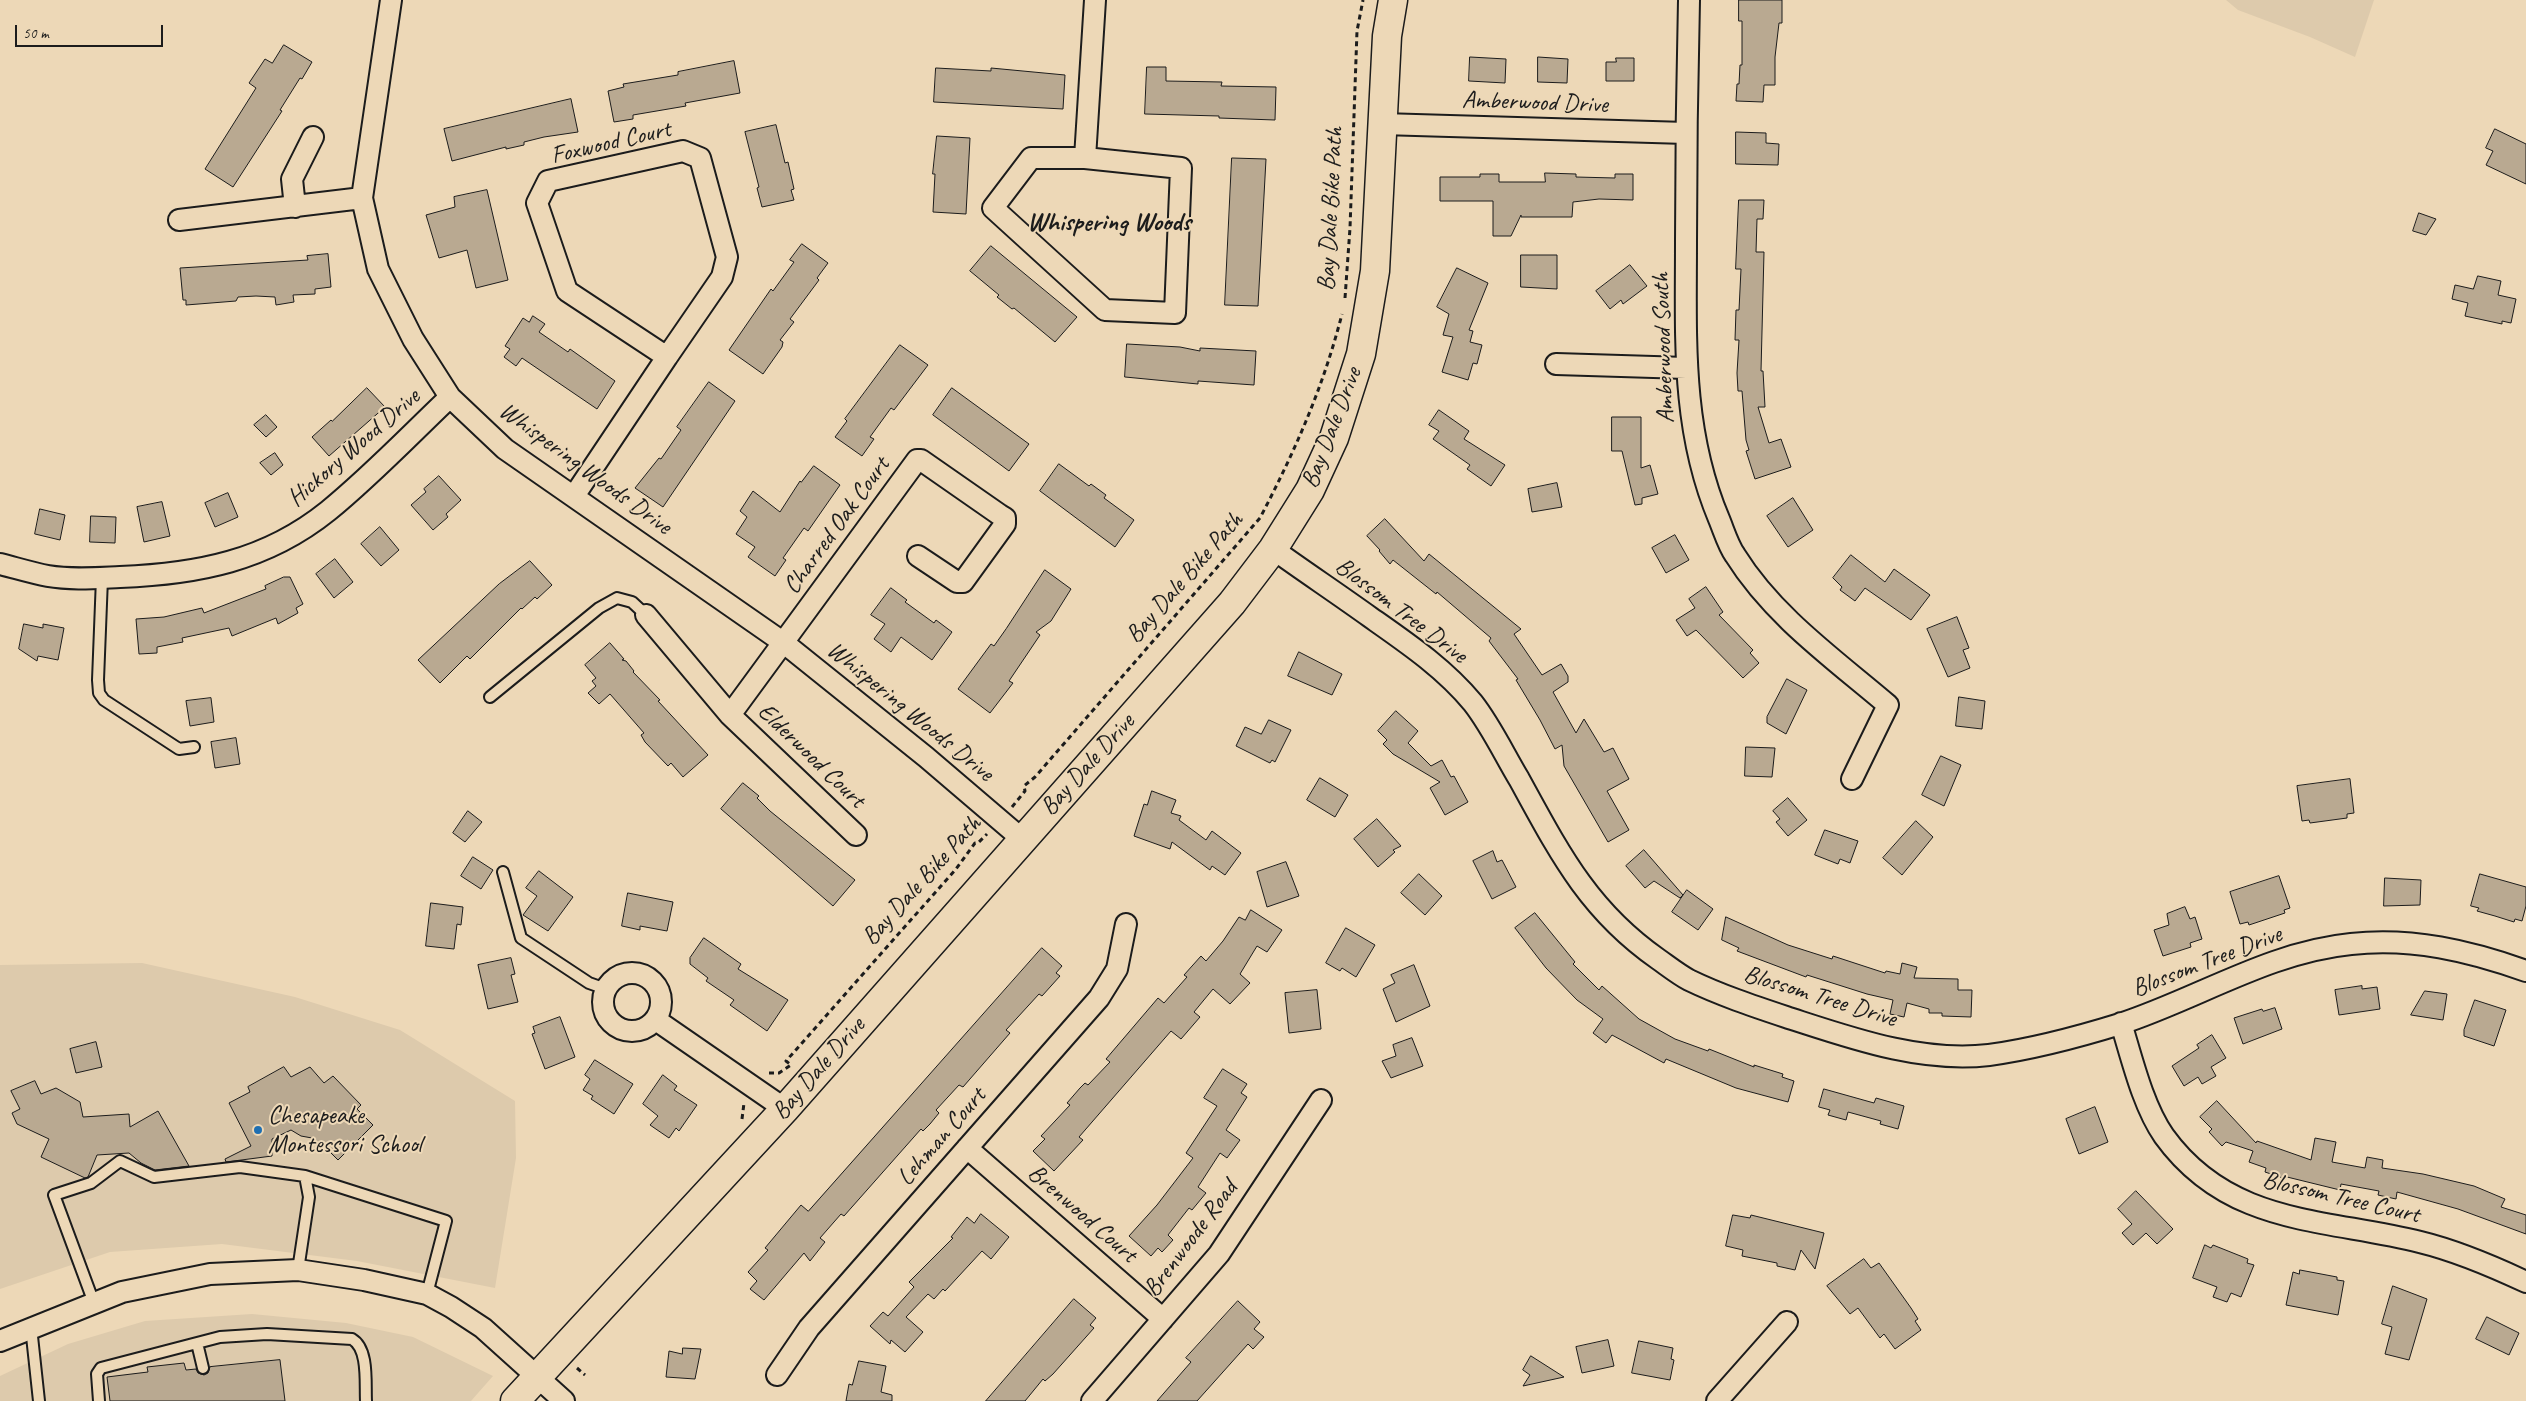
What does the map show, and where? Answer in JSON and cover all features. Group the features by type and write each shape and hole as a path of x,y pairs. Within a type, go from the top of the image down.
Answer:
{"street":[{"name":"Whispering Woods Drive","path":"391,0 362,198 378,269 413,339 450,397 505,449 784,643 918,751 1022,840"},
{"path":"1085,158 1095,0"},
{"name":"Bay Dale Drive","path":"515,1401 785,1109 1232,603 1273,549 1310,490 1334,438 1361,354 1375,271 1387,36 1393,0"},
{"name":"Amberwood South","path":"1689,0 1686,133 1686,368 1691,422 1699,464 1734,554 1768,599 1815,644 1888,705 1852,779"},
{"name":"Amberwood Drive","path":"1382,124 1686,133"},
{"path":"295,208 292,178 313,137"},
{"name":"Foxwood Court","path":"574,496 722,277 727,257 700,158 683,151 548,181 537,203 567,291 667,357"},
{"path":"1031,158 1085,158 1181,168 1175,313 1105,310 993,208 1031,158"},
{"path":"179,220 295,208 362,198"},
{"path":"1556,364 1686,368"},
{"name":"Hickory Wood Drive","path":"0,564 49,576 102,578 158,576 201,570 246,558 294,535 328,511 450,397"},
{"name":"Charred Oak Court","path":"784,643 917,460 921,460 1004,518 1005,524 963,582 957,582 918,556"},
{"name":"Blossom Tree Drive","path":"1273,549 1413,648 1444,673 1474,704 1497,740 1563,860 1587,894 1612,922 1644,949 1685,978 1729,998 1839,1034 1933,1056 1988,1055 2047,1043 2120,1023 2271,963 2309,952 2355,943 2396,942 2430,945 2478,955 2526,971"},
{"name":"Elderwood Court","path":"646,615 730,715 856,835"},
{"name":"Elderwood Court","path":"730,715 784,643"},
{"name":"Lehman Court","path":"777,1375 810,1328 1099,998 1117,969 1126,924"},
{"path":"626,973 645,976 658,989 661,999 661,1009 656,1020 639,1031 629,1032 613,1025 606,1017 603,1008 606,989 616,977 626,973"},
{"path":"656,1020 785,1109"},
{"name":"Blossom Tree Court","path":"2120,1023 2146,1099 2164,1136 2191,1166 2217,1187 2243,1202 2282,1215 2419,1242 2458,1253 2526,1282"},
{"name":"Brenwoode Road","path":"1092,1401 1219,1254 1321,1100"},
{"name":"Brenwood Court","path":"967,1148 1163,1319"},
{"path":"0,1341 122,1292 210,1274 298,1270 364,1280 428,1294 452,1307 483,1328 564,1401"},
{"path":"1717,1401 1787,1322"}],"lane":[{"path":"102,578 99,693 104,700 179,750 194,747"},
{"path":"490,697 599,608 617,598 632,602 646,615"},
{"path":"503,872 520,938 589,983 606,989"},
{"path":"94,1303 54,1195 91,1183 120,1161 154,1177 240,1167 305,1176 446,1221 428,1294"},
{"path":"298,1270 309,1197 305,1176"},
{"path":"32,1327 39,1401"},
{"path":"99,1401 98,1374 101,1368 220,1337 267,1334 352,1339 359,1343 363,1351 366,1401"},
{"path":"197,1343 204,1368"}],"path":[{"name":"Bay Dale Bike Path","path":"786,1061 956,869 975,843 978,843 1000,820 1025,791 1024,786 1035,778 1260,518 1282,476 1314,406 1329,366 1344,306 1350,228 1357,31 1363,0"}],"shaded area":[{"path":"2226,0 2374,0 2355,57 2310,37 2238,10"},
{"name":"Chesapeake Montessori School","path":"142,963 295,997 400,1030 515,1101 516,1158 495,1288 357,1261 222,1244 110,1252 0,1289 0,965"},
{"path":"252,1314 346,1323 413,1337 493,1376 471,1401 0,1401 0,1376 68,1344 145,1321"}],"building":[{"path":"1739,0 1782,0 1782,23 1779,23 1775,57 1775,85 1764,85 1763,102 1736,101 1740,65 1742,65 1742,21 1739,21"},
{"path":"284,45 312,62 302,79 300,78 280,110 282,111 233,187 205,169 256,88 249,83 265,59 272,63"},
{"path":"1470,57 1506,59 1505,83 1469,81"},
{"path":"1538,57 1568,59 1567,83 1538,82"},
{"path":"1616,58 1634,58 1634,81 1606,81 1606,62 1616,62"},
{"path":"734,61 740,93 685,103 686,106 633,115 633,119 614,122 608,91 624,87 623,84 678,75 678,72"},
{"path":"1147,67 1166,67 1166,81 1222,82 1221,86 1276,87 1275,120 1145,114"},
{"path":"936,68 991,71 991,68 1065,75 1063,109 934,102"},
{"path":"571,99 578,132 544,137 524,142 524,145 506,149 506,147 452,161 444,129"},
{"path":"776,125 785,163 788,162 794,189 791,190 794,200 762,207 745,132"},
{"path":"2495,129 2526,144 2526,184 2486,165 2493,151 2486,148"},
{"path":"1736,132 1766,133 1766,143 1779,144 1778,165 1736,164"},
{"path":"937,136 970,138 966,214 933,212 935,174 933,174"},
{"path":"1232,158 1266,159 1258,306 1225,305"},
{"path":"1545,173 1576,174 1576,177 1615,178 1615,174 1633,174 1633,200 1599,199 1573,202 1572,217 1521,217 1521,215 1511,236 1493,236 1493,201 1440,201 1440,177 1480,177 1480,174 1499,174 1499,182 1545,182"},
{"path":"487,190 508,280 476,288 467,250 439,258 426,215 455,207 454,197"},
{"path":"1739,200 1764,200 1763,219 1757,219 1756,252 1764,252 1761,371 1763,371 1765,407 1758,407 1769,443 1781,439 1791,467 1755,479 1746,451 1749,450 1746,440 1742,391 1738,391 1739,340 1735,340 1736,310 1739,310 1741,269 1736,269"},
{"path":"2419,213 2436,219 2426,235 2413,231"},
{"path":"802,244 828,263 817,278 819,280 790,319 794,322 780,340 783,342 782,347 763,374 729,350 771,289 773,291 794,262 790,260"},
{"path":"991,246 1077,317 1055,342 1014,308 1012,309 997,297 999,295 970,271"},
{"path":"328,254 331,287 315,289 315,294 293,295 294,302 276,305 275,297 256,296 238,297 236,301 186,305 186,300 183,300 180,268 308,260 307,256"},
{"path":"1521,255 1557,255 1557,289 1521,287"},
{"path":"1630,265 1647,286 1623,304 1621,300 1610,309 1596,291"},
{"path":"1457,268 1488,283 1469,330 1473,331 1470,342 1482,345 1477,364 1473,363 1468,380 1442,372 1453,337 1443,335 1449,314 1437,307"},
{"path":"2478,276 2501,281 2498,295 2516,299 2511,323 2502,321 2502,324 2465,316 2468,303 2452,299 2455,285 2473,289"},
{"path":"533,316 545,324 539,332 568,352 570,349 615,381 597,409 522,358 516,366 504,357 510,349 505,346 523,318 529,322"},
{"path":"1127,344 1180,347 1200,351 1200,348 1256,351 1254,385 1198,381 1198,384 1125,377"},
{"path":"900,345 928,365 894,410 891,408 870,437 874,439 862,456 835,437 847,421 845,419"},
{"path":"709,382 735,401 663,507 635,488 659,458 661,459 681,430 677,427"},
{"path":"367,388 385,407 329,456 312,437"},
{"path":"952,388 1029,444 1009,471 933,415"},
{"path":"1439,410 1469,431 1464,439 1505,465 1491,486 1467,469 1470,465 1433,439 1439,431 1429,425"},
{"path":"266,415 277,427 266,437 254,425"},
{"path":"1612,417 1641,417 1641,468 1650,465 1658,494 1642,498 1642,504 1635,505 1622,451 1612,451"},
{"path":"275,453 283,465 271,475 260,463"},
{"path":"1059,464 1089,486 1091,484 1106,495 1104,498 1134,520 1115,547 1040,491"},
{"path":"814,466 840,485 808,531 804,528 783,558 786,560 775,576 748,557 755,547 736,534 747,517 740,511 753,491 780,512 800,481"},
{"path":"439,476 461,500 446,514 448,517 433,530 411,505 426,492 424,489"},
{"path":"1557,483 1562,507 1532,512 1528,489"},
{"path":"228,493 238,517 215,527 205,503"},
{"path":"1793,498 1813,530 1788,547 1767,516"},
{"path":"162,502 170,536 144,542 137,507"},
{"path":"40,509 65,515 60,540 35,534"},
{"path":"91,516 116,517 115,543 90,542"},
{"path":"1385,519 1424,561 1429,554 1521,629 1514,634 1542,675 1561,664 1568,676 1568,682 1553,692 1576,733 1584,719 1604,752 1613,748 1629,779 1607,791 1629,830 1608,842 1564,766 1562,745 1555,749 1516,680 1518,679 1489,641 1491,638 1437,592 1436,594 1393,560 1390,564 1367,536"},
{"path":"380,527 399,550 381,566 361,544"},
{"path":"1675,535 1689,560 1666,573 1652,548"},
{"path":"1851,555 1885,582 1894,569 1930,595 1911,620 1865,588 1855,601 1840,590 1842,587 1833,578"},
{"path":"335,559 353,582 334,598 316,574"},
{"path":"530,561 552,585 537,599 535,597 521,608 470,659 467,656 440,683 418,660 499,584"},
{"path":"1045,570 1071,589 1051,621 1036,632 1040,635 1009,681 1013,683 990,713 958,689 991,644 994,646"},
{"path":"284,577 290,577 303,604 296,608 298,613 278,624 276,618 232,636 229,628 182,638 183,642 157,647 157,653 139,654 136,619 164,617 202,608 204,613 266,589 265,586"},
{"path":"1706,587 1723,612 1719,615 1753,650 1750,653 1759,663 1743,678 1696,630 1687,636 1676,620 1695,608 1689,599"},
{"path":"891,588 907,600 905,602 934,623 936,620 952,632 932,660 901,637 891,652 874,639 885,624 871,615"},
{"path":"1957,617 1969,648 1963,650 1970,668 1948,677 1927,629"},
{"path":"24,624 43,628 43,624 64,628 58,660 38,656 37,661 19,649"},
{"path":"610,643 624,659 622,660 626,661 633,672 660,700 658,701 708,755 683,777 671,763 668,766 645,742 641,735 644,733 610,694 599,704 588,693 596,686 592,681 596,678 585,665"},
{"path":"1299,652 1342,674 1332,695 1288,676"},
{"path":"1787,679 1807,690 1786,734 1767,723 1767,717"},
{"path":"1959,697 1985,701 1982,729 1956,726"},
{"path":"211,698 214,722 190,726 186,701"},
{"path":"1396,711 1418,731 1408,743 1431,766 1442,760 1451,777 1454,776 1468,802 1445,815 1430,788 1440,782 1393,754 1383,744 1387,740 1378,731"},
{"path":"1269,720 1291,730 1275,762 1272,760 1270,763 1236,746 1245,727 1261,734"},
{"path":"236,738 240,764 215,768 211,742"},
{"path":"1746,747 1775,748 1772,777 1745,776"},
{"path":"1941,756 1961,765 1944,806 1922,795"},
{"path":"1320,778 1348,795 1335,817 1307,800"},
{"path":"2350,779 2354,813 2347,814 2347,818 2310,823 2309,820 2302,821 2297,786"},
{"path":"743,783 759,796 757,798 770,811 855,880 833,906 721,809"},
{"path":"1152,791 1176,800 1171,813 1181,816 1179,820 1206,840 1212,831 1241,853 1225,875 1212,866 1210,870 1172,842 1170,849 1134,836 1144,804 1147,805"},
{"path":"1788,798 1807,820 1788,836 1776,822 1780,819 1773,811"},
{"path":"468,811 482,822 465,842 453,833"},
{"path":"1377,819 1401,846 1393,850 1395,852 1378,867 1354,839"},
{"path":"1916,821 1933,837 1902,875 1883,858"},
{"path":"1825,830 1858,841 1850,863 1840,859 1838,864 1815,855"},
{"path":"1644,850 1683,895 1680,898 1654,881 1645,888 1626,866"},
{"path":"1493,851 1497,862 1502,860 1516,887 1492,899 1473,861"},
{"path":"473,857 493,870 481,889 461,876"},
{"path":"1286,862 1299,896 1267,907 1257,872"},
{"path":"539,871 573,897 548,931 523,915 537,896 526,888"},
{"path":"1419,874 1442,896 1425,915 1401,893"},
{"path":"2480,874 2526,887 2526,906 2522,921 2515,919 2514,922 2477,911 2479,908 2471,906"},
{"path":"2279,876 2290,908 2284,910 2285,913 2249,925 2248,922 2240,924 2230,892"},
{"path":"2385,878 2421,880 2420,905 2384,906"},
{"path":"1687,890 1713,909 1698,930 1672,912"},
{"path":"628,893 673,902 667,931 640,926 640,930 622,926"},
{"path":"431,903 463,907 461,925 457,924 454,949 426,946"},
{"path":"2185,907 2190,919 2195,917 2202,939 2190,943 2191,947 2163,956 2154,930 2169,925 2167,914"},
{"path":"1251,910 1282,930 1267,952 1257,946 1240,974 1250,983 1230,1004 1213,989 1194,1012 1200,1017 1181,1039 1171,1031 1079,1137 1083,1140 1054,1171 1033,1151 1045,1139 1041,1136 1070,1105 1067,1103 1080,1088 1085,1083 1088,1085 1110,1062 1106,1059 1158,998 1164,1003 1187,977 1184,975 1201,956 1206,961 1223,941 1239,917 1245,920"},
{"path":"1535,913 1575,962 1573,964 1599,990 1602,986 1639,1019 1675,1039 1708,1051 1709,1049 1754,1067 1754,1065 1783,1074 1782,1077 1794,1081 1788,1102 1736,1088 1666,1059 1664,1063 1612,1035 1606,1043 1593,1033 1603,1019 1577,1000 1546,968 1515,928"},
{"path":"1726,917 1788,945 1832,959 1833,956 1885,973 1886,971 1900,974 1902,963 1917,967 1914,978 1958,979 1958,990 1972,990 1971,1017 1942,1016 1942,1013 1929,1013 1929,1009 1907,1003 1904,1017 1890,1014 1893,1000 1807,975 1806,977 1737,951 1739,948 1722,940"},
{"path":"1346,928 1375,945 1356,977 1342,968 1340,971 1326,963"},
{"path":"704,938 741,964 738,969 788,1000 767,1031 730,1005 734,1000 706,981 708,978 690,964 690,958"},
{"path":"1042,948 1062,966 1056,973 1060,976 1042,996 1039,994 1006,1030 1010,1033 963,1087 959,1085 936,1110 939,1113 930,1124 923,1131 921,1129 844,1216 841,1214 820,1238 825,1242 810,1261 804,1253 764,1300 750,1289 757,1281 748,1272 768,1250 765,1248 801,1205 808,1211"},
{"path":"511,958 515,974 511,975 518,1002 488,1009 478,965"},
{"path":"1414,965 1430,1006 1396,1022 1383,989 1395,983 1391,975"},
{"path":"2362,986 2362,989 2377,987 2380,1009 2339,1015 2335,990"},
{"path":"1317,990 1321,1029 1289,1033 1285,993"},
{"path":"2425,991 2447,994 2443,1020 2411,1015"},
{"path":"2475,1000 2506,1010 2494,1046 2464,1036 2464,1030"},
{"path":"2275,1008 2282,1029 2243,1044 2234,1018 2262,1009 2263,1011"},
{"path":"560,1017 575,1057 545,1069 532,1034 535,1033 533,1027"},
{"path":"2212,1035 2226,1058 2211,1067 2216,1076 2202,1084 2198,1077 2184,1086 2172,1066 2199,1048 2197,1045"},
{"path":"1412,1038 1423,1066 1391,1078 1382,1061 1396,1056 1393,1045"},
{"path":"96,1042 102,1067 76,1073 70,1049"},
{"path":"595,1060 633,1084 614,1114 591,1099 593,1096 583,1090 590,1079 585,1075"},
{"path":"284,1067 291,1077 310,1067 324,1083 333,1076 361,1105 357,1109 373,1125 338,1160 323,1145 321,1146 312,1138 301,1136 291,1130 272,1139 272,1156 226,1162 225,1159 251,1146 229,1103 250,1092 248,1087"},
{"path":"1223,1069 1247,1084 1241,1093 1247,1097 1226,1130 1240,1140 1227,1158 1220,1153 1198,1187 1206,1193 1192,1210 1189,1208 1168,1235 1173,1240 1162,1252 1158,1248 1151,1256 1129,1236 1157,1205 1193,1158 1186,1153 1217,1106 1204,1098"},
{"path":"663,1075 677,1086 674,1090 697,1105 679,1131 676,1128 669,1138 650,1125 658,1116 643,1104"},
{"path":"35,1081 41,1094 56,1088 80,1102 83,1117 129,1114 130,1127 158,1111 189,1166 155,1170 141,1163 129,1153 97,1155 88,1177 85,1178 41,1157 49,1139 17,1124 12,1113 20,1109 11,1091"},
{"path":"1824,1089 1874,1103 1876,1098 1904,1106 1898,1129 1880,1124 1881,1121 1848,1112 1846,1120 1828,1115 1830,1110 1819,1107"},
{"path":"2217,1101 2256,1143 2257,1141 2311,1160 2315,1138 2336,1142 2332,1162 2365,1168 2367,1157 2383,1160 2382,1168 2423,1174 2474,1186 2505,1199 2501,1207 2526,1215 2526,1234 2458,1209 2397,1192 2396,1199 2378,1195 2379,1191 2341,1184 2340,1190 2283,1176 2283,1178 2265,1172 2266,1168 2249,1162 2253,1151 2226,1142 2222,1146 2209,1132 2212,1129 2200,1117"},
{"path":"2095,1107 2108,1142 2079,1154 2066,1119"},
{"path":"2136,1191 2173,1229 2157,1244 2146,1233 2133,1245 2122,1233 2132,1224 2118,1209"},
{"path":"981,1214 1009,1237 991,1259 982,1251 945,1291 943,1289 934,1299 928,1294 906,1317 923,1332 905,1352 891,1340 890,1344 870,1326 883,1312 888,1316 914,1287 909,1282 953,1238 951,1237 967,1217 974,1223"},
{"path":"1733,1215 1750,1218 1751,1215 1824,1233 1815,1269 1801,1250 1795,1270 1777,1266 1777,1263 1742,1256 1743,1250 1726,1246"},
{"path":"2205,1245 2211,1248 2213,1245 2248,1259 2247,1263 2254,1265 2241,1297 2231,1293 2227,1302 2213,1297 2217,1287 2193,1278"},
{"path":"1864,1259 1871,1268 1879,1263 1918,1319 1915,1321 1921,1330 1895,1349 1884,1334 1880,1338 1858,1308 1850,1314 1827,1286"},
{"path":"2300,1270 2337,1277 2337,1280 2344,1281 2338,1315 2286,1305 2293,1272 2299,1274"},
{"path":"2393,1286 2427,1299 2409,1360 2385,1354 2392,1327 2382,1324"},
{"path":"1074,1299 1096,1318 1090,1325 1094,1328 1053,1374 1045,1381 1043,1379 1025,1401 986,1401"},
{"path":"1238,1301 1260,1322 1254,1329 1264,1337 1253,1349 1248,1344 1197,1401 1157,1401 1191,1362 1186,1358"},
{"path":"2487,1317 2519,1333 2509,1355 2476,1339"},
{"path":"1608,1340 1614,1366 1582,1373 1576,1347"},
{"path":"1639,1341 1673,1348 1671,1359 1674,1360 1670,1380 1632,1373"},
{"path":"683,1348 701,1349 695,1379 666,1377 669,1351 682,1354"},
{"path":"1531,1356 1564,1377 1523,1386 1530,1375 1523,1370"},
{"path":"280,1360 285,1401 110,1401 107,1377 148,1372 147,1367 184,1363 186,1370 196,1369 198,1373 204,1375 208,1373 210,1367"},
{"path":"859,1361 886,1366 881,1392 892,1395 892,1401 846,1401 849,1384 852,1385"}],"place":[{"name":"Chesapeake Montessori School","path":"258,1130"}],"district":[{"name":"Whispering Woods","path":"1109,223"}]}
